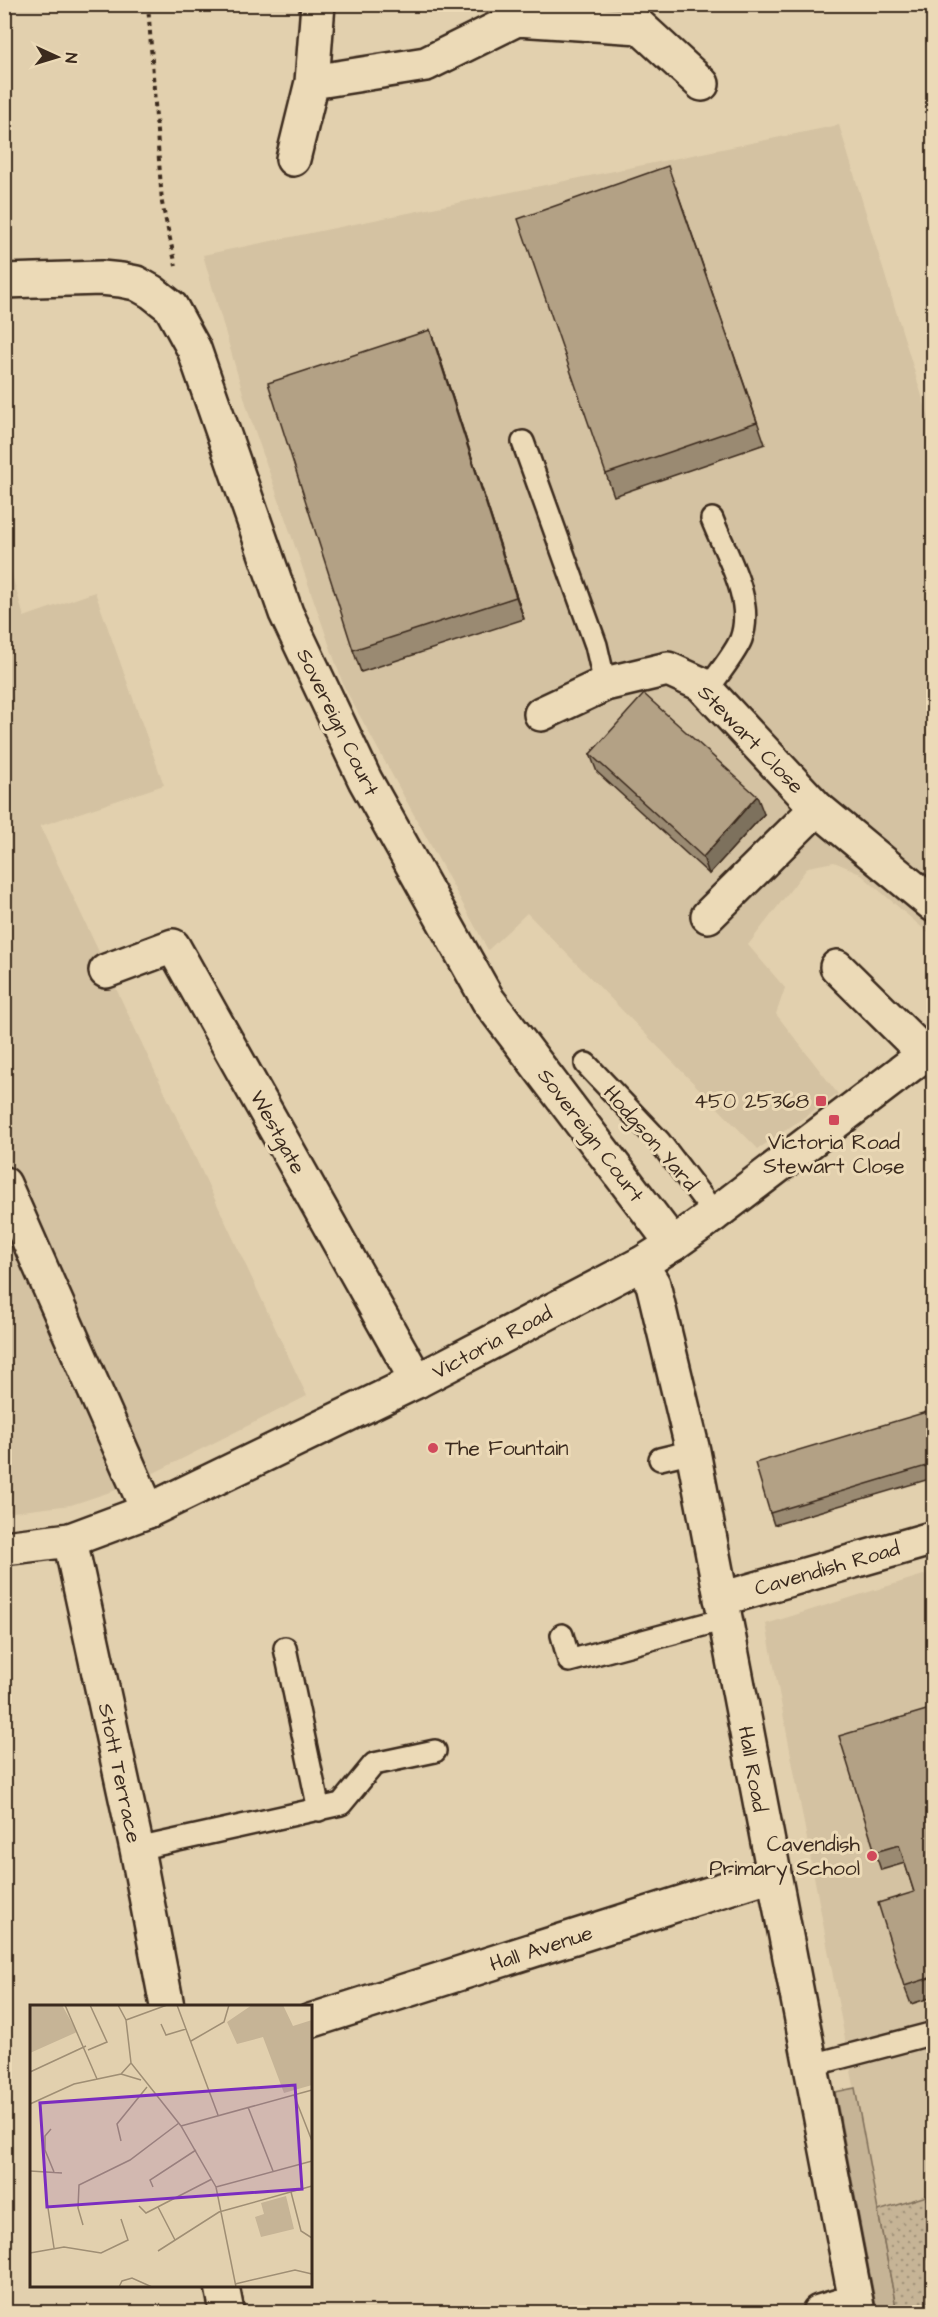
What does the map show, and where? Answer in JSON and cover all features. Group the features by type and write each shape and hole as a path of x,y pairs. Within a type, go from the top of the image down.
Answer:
{"street":[{"path":"293,159 312,82 318,4"},
{"path":"312,82 426,64 517,19 640,27 702,84"},
{"name":"Sovereign Court","path":"4,281 101,278 121,280 136,283 171,307 194,349 286,614 365,780 488,1000 674,1244"},
{"name":"Stewart Close","path":"541,714 605,684 668,669 701,684 817,808 933,905"},
{"path":"708,916 817,808"},
{"name":"Westgate","path":"106,971 173,946 417,1381"},
{"path":"837,967 929,1050"},
{"name":"Victoria Road","path":"4,1548 70,1540 148,1511 417,1381 641,1264 674,1244 715,1214 929,1050"},
{"path":"4,1184 148,1511"},
{"name":"Hall Road","path":"641,1264 653,1284 693,1450 772,1874 812,2065 857,2307"},
{"name":"Cavendish Road","path":"723,1609 933,1538"},
{"name":"Stott Terrace","path":"70,1540 137,1850 167,2005"},
{"name":"Hall Avenue","path":"312,2020 772,1874"},
{"path":"222,2287 227,2313"},
{"path":"819,2313 857,2307"}],"lane":[{"path":"523,442 596,645 605,684"},
{"path":"701,684 713,682 741,640 745,616 740,589 712,519"},
{"name":"Hodgson Yard","path":"586,1064 659,1141 715,1214"},
{"path":"660,1459 693,1450"},
{"path":"562,1635 568,1661 723,1609"},
{"path":"285,1648 319,1810"},
{"path":"137,1850 341,1804 374,1764 435,1751"},
{"path":"812,2065 933,2033"}],"path":[{"path":"4,6 18,4"},
{"path":"148,4 162,203 176,270"}],"shaded area":[{"path":"839,125 933,432 934,938 858,872 834,862 808,867 748,945 785,988 776,1014 838,1094 758,1149 527,913 488,950 344,687 249,414 203,255"},
{"path":"7,558 24,617 95,592 164,785 40,826 307,1396 128,1486 71,1505 5,1513 4,559"},
{"name":"Cavendish Primary School","path":"933,1572 933,2312 897,2312 766,1624"},
{"path":"855,2088 897,2312 877,2312 835,2092"},
{"path":"933,2194 933,2312 897,2312 878,2211"}],"building":[{"path":"668,166 757,422 606,474 518,219"},
{"path":"430,330 516,597 353,650 268,383"},
{"path":"644,694 757,796 703,857 590,754"},
{"path":"933,1410 933,1464 770,1513 755,1463"},
{"path":"933,1708 933,1924 930,1925 933,1936 933,1977 904,1986 878,1903 914,1892 899,1845 875,1852 839,1736"}],"place":[{"name":"450 25368","path":"821,1101"},
{"name":"Victoria Road Stewart Close","path":"834,1120"},
{"name":"The Fountain","path":"433,1448"},
{"name":"Cavendish Primary School","path":"872,1856"}]}
